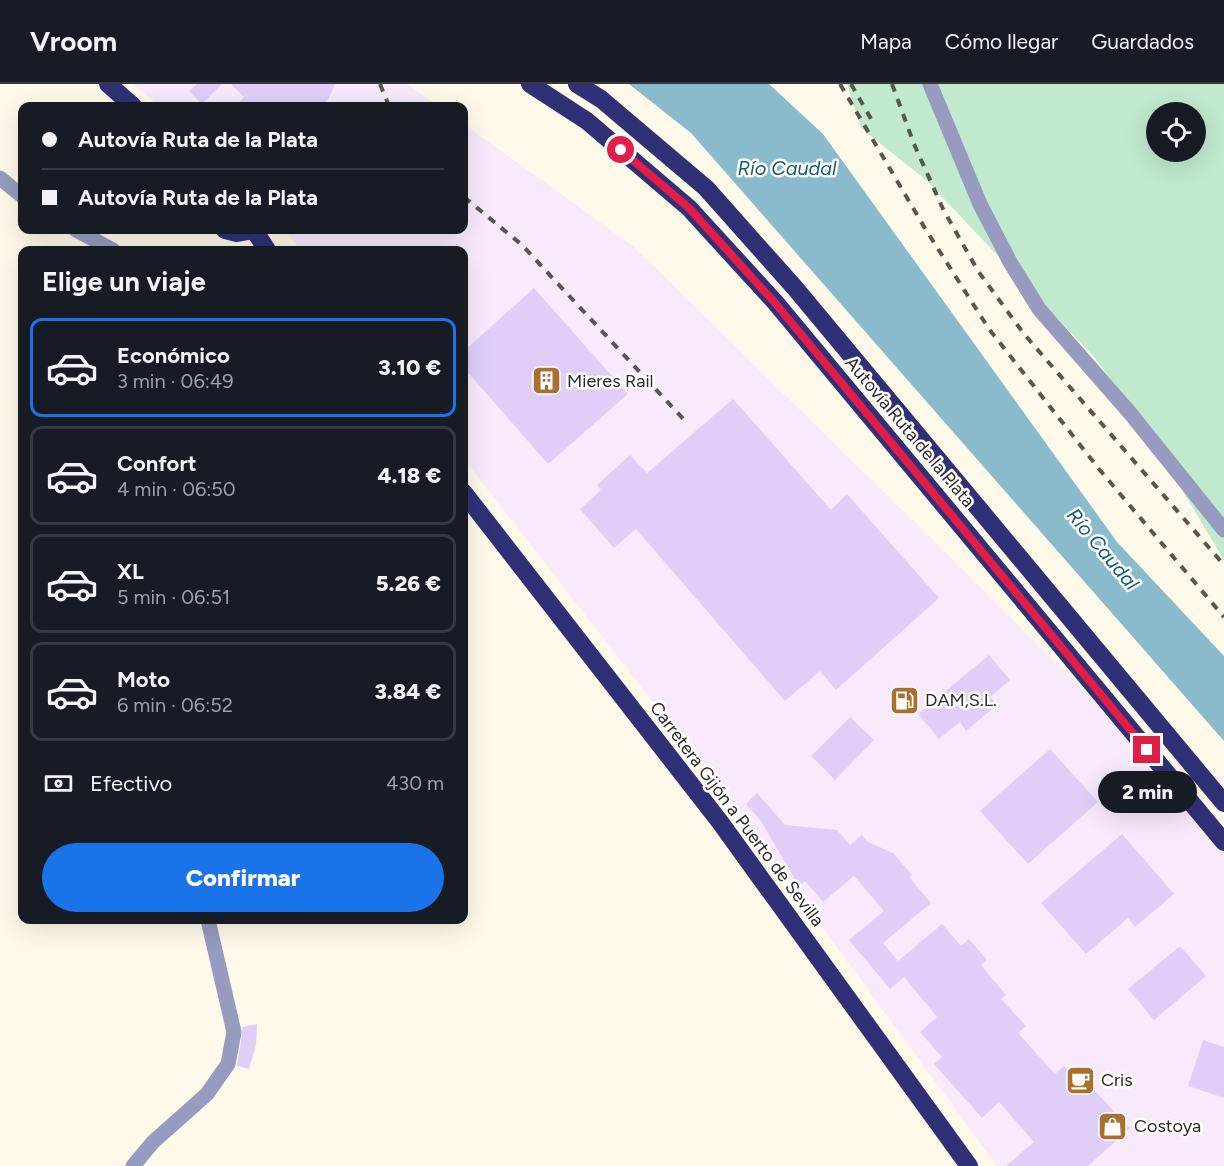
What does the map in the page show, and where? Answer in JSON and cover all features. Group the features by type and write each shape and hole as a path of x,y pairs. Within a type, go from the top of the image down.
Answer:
{"highway":[{"path":"108,84 128,102"},
{"path":"515,84 587,121"},
{"name":"Autovía Ruta de la Plata","path":"530,84 587,121 689,208 775,303 1224,842"},
{"name":"Autovía Ruta de la Plata","path":"577,84 601,99 706,188 795,288 1224,803"},
{"name":"Carretera Gijón a Puerto de Sevilla","path":"468,498 720,822 969,1166"}],"street":[{"path":"930,84 980,204 1010,262 1039,309 1130,413 1224,530"},
{"path":"0,178 18,193"},
{"path":"84,234 106,246"},
{"path":"133,1166 153,1142 207,1094 228,1064 234,1032 209,924"}],"shaded area":[{"path":"133,84 407,84 433,102 154,102"},
{"path":"468,127 633,246 991,597 1224,832 1224,1166 997,1166 733,805 468,464 468,246 298,246 287,234 468,234"}],"green space":[{"path":"847,84 1224,84 1224,560 1145,428 1095,358 926,180 861,128"}],"water":[{"name":"Río Caudal","path":"629,84 769,84 823,134 1117,542 1224,656 1224,741 691,133"}],"building":[{"path":"197,84 222,84 204,102 200,102 189,91"},
{"path":"231,84 335,84 326,102 239,102 244,97"},
{"name":"Mieres Rail","path":"534,288 628,394 548,464 468,373 468,347"},
{"path":"733,399 831,510 847,494 939,598 836,690 820,671 785,701 636,529 614,548 580,509 601,490 597,485 630,455 647,473"},
{"path":"989,655 1010,680 990,697 997,705 966,731 960,722 939,739 918,714"},
{"name":"DAM,S.L.","path":"899,687 915,691 911,712 894,709"},
{"path":"850,717 874,740 835,780 811,756"},
{"path":"1050,749 1098,802 1028,864 980,811"},
{"path":"757,793 785,825 837,830 850,845 862,835 868,842 893,853 912,875 909,877 931,903 883,943 898,961 942,924 961,946 969,939 987,960 981,965 1006,995 1001,999 1026,1026 1018,1033 1055,1074 1064,1066 1074,1076 1078,1073 1130,1128 1088,1166 1006,1166 1034,1142 999,1102 982,1118 934,1064 942,1057 920,1032 937,1017 904,977 890,989 849,940 884,911 854,876 823,902 805,881 799,886 761,821 746,804"},
{"path":"1122,834 1174,894 1135,927 1128,918 1086,954 1041,903"},
{"path":"1180,946 1206,976 1154,1020 1128,989"},
{"path":"257,1024 256,1045 249,1069 237,1066 243,1027"},
{"path":"1203,1040 1224,1047 1224,1098 1188,1086"}],"railway":[{"path":"380,84 387,102"},
{"path":"840,84 926,230 989,329 1099,469 1224,617"},
{"path":"851,84 874,124"},
{"path":"892,84 914,144 943,209 978,271 1024,334 1224,565"},
{"path":"468,200 522,245 687,423"}],"place":[{"name":"Mieres Rail","path":"546,381"},
{"name":"DAM,S.L.","path":"904,700"},
{"name":"Cris","path":"1080,1080"},
{"name":"Costoya","path":"1113,1126"}],"route":[{"path":"621,150 689,208 775,303 1147,750"}]}
